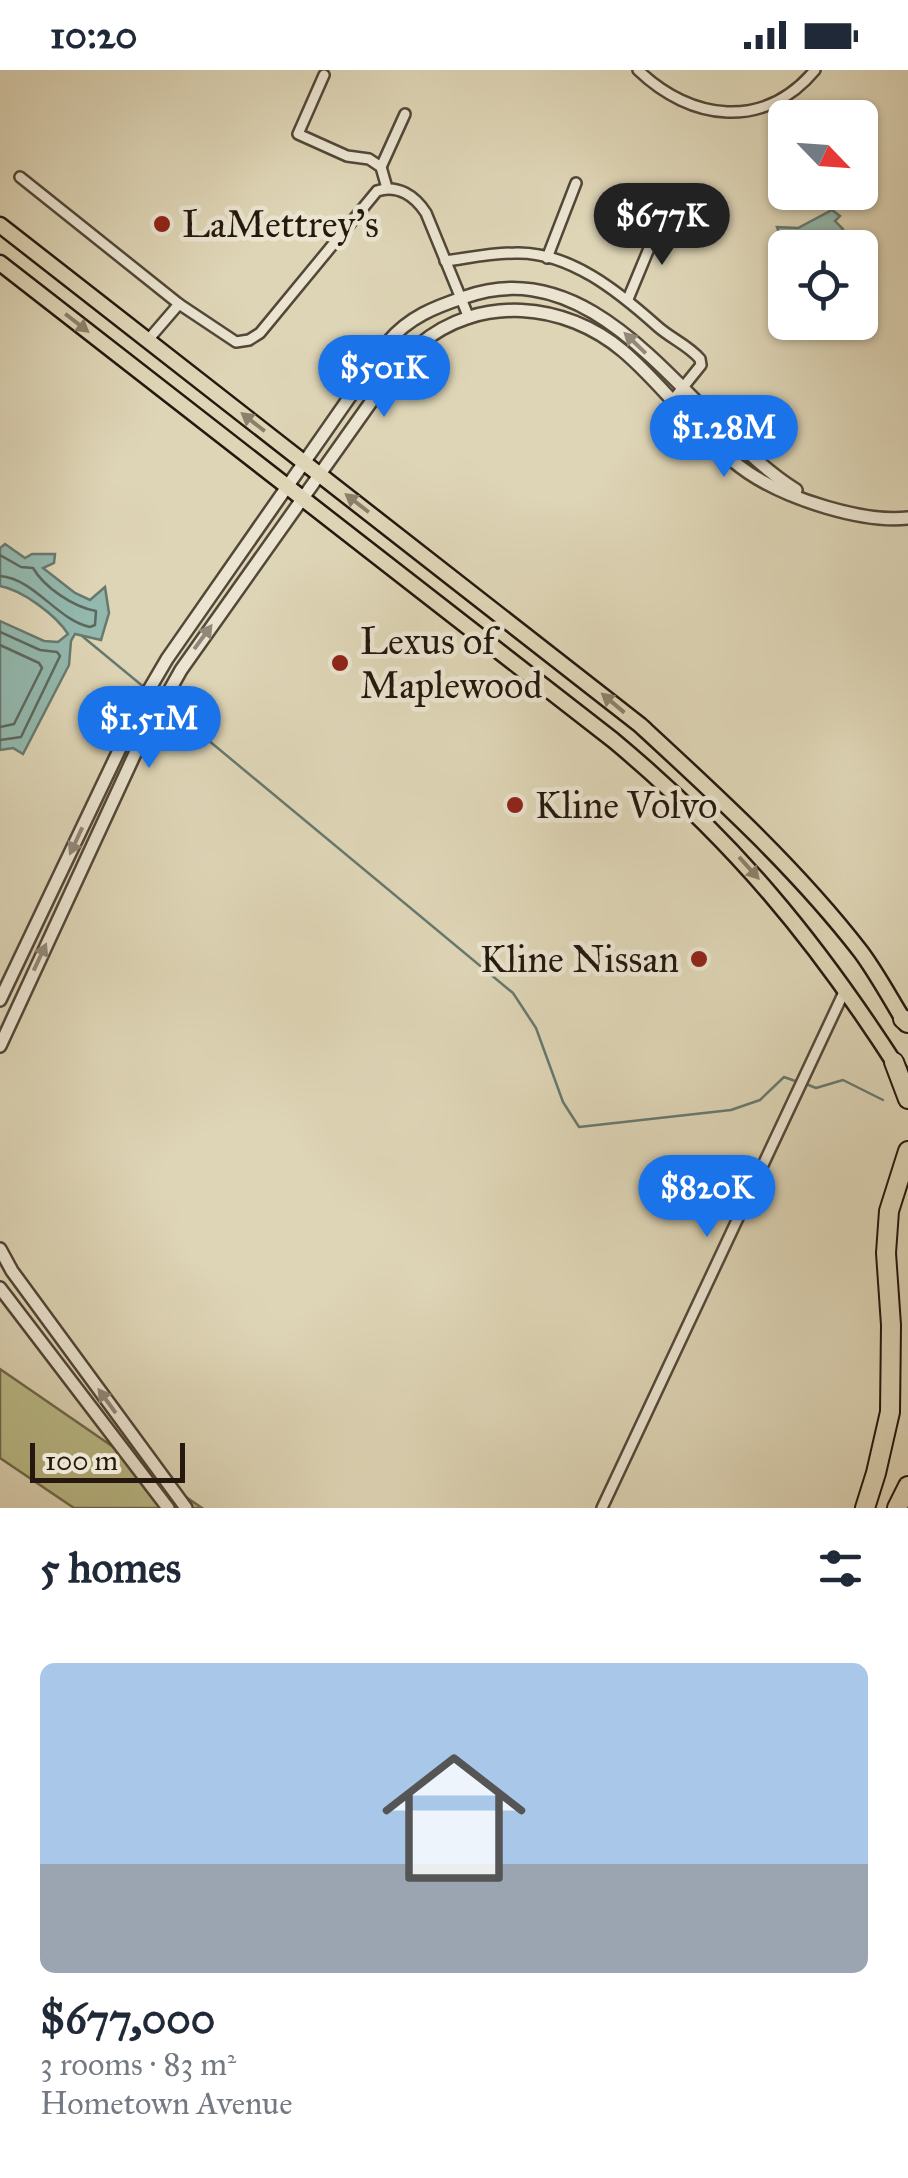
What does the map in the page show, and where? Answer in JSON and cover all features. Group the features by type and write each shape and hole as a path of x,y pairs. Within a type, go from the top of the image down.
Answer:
{"highway":[{"path":"894,1062 908,1099"},
{"path":"864,1508 890,1412 891,1325 886,1253 889,1211 908,1152"},
{"path":"889,1211 908,1179"},
{"path":"897,1508 908,1486"}],"main road":[{"path":"0,225 586,680 700,780 850,939 906,1023"},
{"path":"0,262 654,775 753,872 846,988 908,1084"}],"street":[{"path":"638,70 673,99 720,112 768,105 797,89 816,70"},
{"path":"324,74 298,134 347,156 369,159 381,167"},
{"path":"387,188 381,167 405,114"},
{"path":"20,176 180,304 236,342 260,333 377,192 387,188 406,193 426,213 469,318"},
{"path":"547,258 576,183"},
{"path":"628,299 660,222"},
{"path":"445,261 518,252 592,275 628,299 700,359 701,365 672,400"},
{"path":"0,1000 143,700 167,658 398,331 426,310 482,290 514,288 564,297 587,307 611,321 755,462 812,500"},
{"path":"148,340 180,304"},
{"path":"0,1046 157,710 193,652 388,378 420,344 489,312 524,310 553,314 587,326 623,351 748,473 778,490 858,518 908,518"},
{"path":"602,1508 846,988"},
{"path":"0,1248 12,1271 186,1508"},
{"path":"0,1288 168,1508"}],"green space":[{"path":"0,1369 202,1508 74,1508 0,1458"}],"water":[{"path":"832,210 840,216 835,221 843,229 778,230 777,227 798,228"},
{"path":"5,544 25,558 32,554 55,554 54,563 43,568 90,600 105,587 109,613 101,640 75,634 69,665 23,754 13,748 0,750 0,621 44,641 58,642 68,634 38,604 0,586 0,548"}],"waterway":[{"path":"82,636 145,688"},
{"path":"167,706 513,993 536,1028 563,1102 579,1127 731,1110 760,1100 784,1077 798,1082"},
{"path":"806,1084 816,1088 843,1080 883,1100"}],"place":[{"name":"LaMettrey's","path":"162,224"},
{"name":"Lexus of Maplewood","path":"340,663"},
{"name":"Kline Volvo","path":"515,805"},
{"name":"Kline Nissan","path":"699,959"}]}
